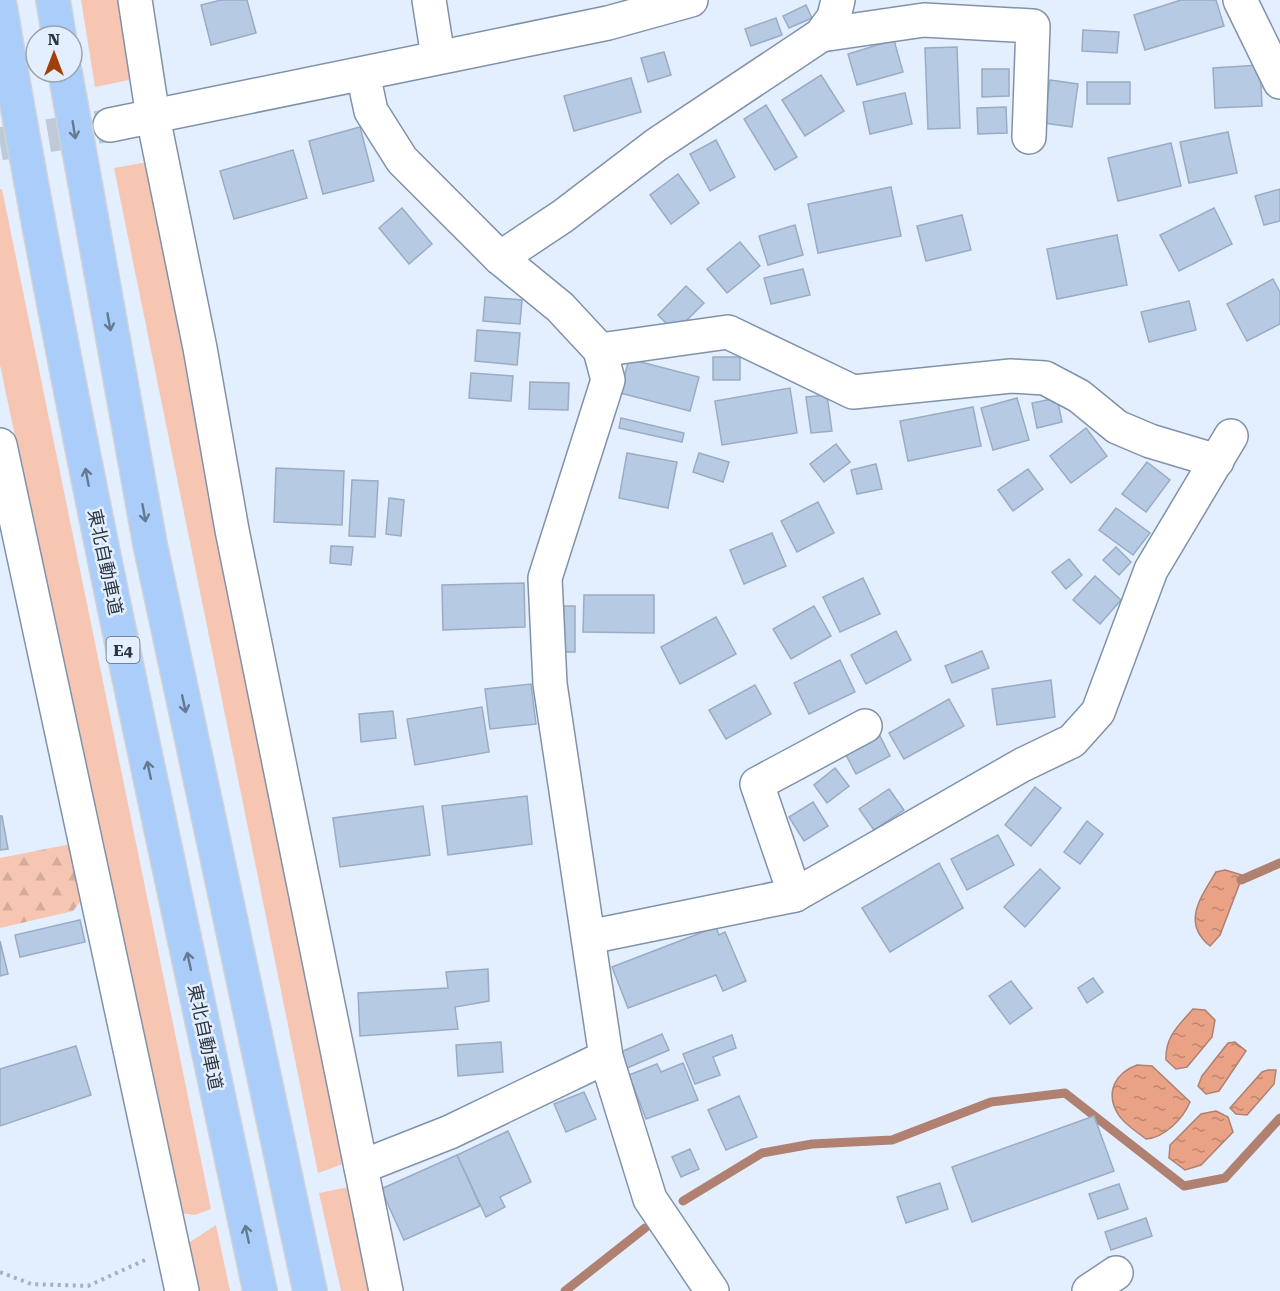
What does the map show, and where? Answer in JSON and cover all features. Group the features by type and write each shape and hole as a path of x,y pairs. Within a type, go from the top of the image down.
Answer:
{"highway":[{"path":"52,0 56,24"},
{"name":"東北自動車道","path":"0,6 30,181 101,549 260,1291"},
{"path":"66,84 150,544 310,1291"}],"street":[{"path":"135,0 153,117 200,348 232,530 386,1291"},
{"path":"429,0 438,57"},
{"path":"110,125 608,23 691,0"},
{"path":"500,258 563,216 656,145 821,35 834,17 838,0"},
{"path":"1240,0 1280,82"},
{"path":"821,35 924,20 1033,26 1029,137"},
{"path":"363,74 370,111 402,160 500,258 560,307 600,350 609,380 545,578 550,684 590,937 606,1057 650,1199 712,1291"},
{"path":"590,937 795,895 1022,765 1072,741 1098,712 1151,570 1224,448 1150,441 1117,427 1079,396 1045,378 1011,376 853,392 728,332 600,350"},
{"path":"0,445 182,1291"},
{"path":"795,895 758,784 865,726"},
{"path":"361,1167 450,1132 606,1057"},
{"path":"1089,1291 1116,1273"}],"path":[{"path":"0,1272 32,1284 88,1286 173,1248"}],"green space":[{"path":"81,0 126,0 139,78 95,87"},
{"path":"154,161 345,1154 343,1164 318,1173 114,168"},
{"path":"0,189 2,189 211,1209 195,1215 179,1213 0,365"},
{"path":"71,844 83,898 73,911 0,928 0,858"},
{"path":"349,1187 378,1291 341,1291 319,1193"},
{"path":"216,1225 230,1291 195,1291 188,1254 190,1242"}],"water":[{"path":"1225,870 1242,875 1220,935 1210,946 1201,937 1197,928 1196,910 1216,872"},
{"path":"1193,1009 1205,1010 1215,1020 1212,1037 1187,1067 1176,1069 1166,1060 1166,1052 1170,1038"},
{"path":"1235,1042 1246,1051 1219,1091 1206,1094 1198,1086 1202,1076 1228,1043"},
{"path":"1137,1065 1152,1066 1190,1102 1183,1115 1172,1126 1153,1138 1146,1139 1130,1127 1120,1117 1112,1099 1112,1091 1118,1078"},
{"path":"1276,1070 1274,1084 1247,1115 1236,1114 1230,1108 1262,1072"},
{"path":"1216,1111 1228,1117 1233,1132 1201,1165 1185,1170 1169,1158 1170,1145 1201,1114"}],"building":[{"path":"221,0 247,0 256,33 211,45 201,5"},
{"path":"1181,0 1216,0 1224,26 1145,50 1134,15"},
{"path":"806,5 812,18 789,28 783,16"},
{"path":"776,18 782,35 751,46 745,29"},
{"path":"1083,30 1119,32 1117,53 1082,51"},
{"path":"894,40 903,72 857,85 848,54"},
{"path":"957,47 960,128 928,129 925,48"},
{"path":"664,52 671,75 648,82 641,58"},
{"path":"1260,65 1262,106 1215,108 1213,68"},
{"path":"982,69 1009,69 1009,96 982,97"},
{"path":"821,75 844,111 805,136 782,100"},
{"path":"631,78 641,112 574,131 564,96"},
{"path":"1050,80 1078,84 1072,127 1044,123"},
{"path":"1087,82 1130,82 1130,104 1087,104"},
{"path":"905,93 912,124 870,134 863,102"},
{"path":"766,105 797,157 775,170 744,119"},
{"path":"1006,107 1007,133 978,134 977,108"},
{"path":"360,127 374,181 323,194 309,141"},
{"path":"1228,132 1237,173 1189,183 1180,142"},
{"path":"716,140 735,177 710,191 690,154"},
{"path":"1171,143 1181,186 1118,201 1108,158"},
{"path":"293,150 307,198 234,219 220,171"},
{"path":"678,174 699,203 671,224 650,195"},
{"path":"891,187 901,236 818,253 808,204"},
{"path":"1280,189 1280,221 1264,225 1255,196"},
{"path":"402,208 432,244 409,264 379,228"},
{"path":"1214,208 1232,244 1179,271 1160,235"},
{"path":"962,215 971,250 926,261 917,226"},
{"path":"795,225 803,255 768,265 759,236"},
{"path":"1117,235 1127,285 1057,299 1047,249"},
{"path":"740,242 760,266 727,293 707,269"},
{"path":"803,269 810,295 771,304 764,278"},
{"path":"1273,279 1280,292 1280,324 1247,341 1227,304"},
{"path":"686,286 704,303 675,332 658,315"},
{"path":"485,297 522,300 520,324 483,321"},
{"path":"1189,301 1196,330 1149,342 1141,312"},
{"path":"477,330 520,333 517,365 475,361"},
{"path":"713,357 740,357 740,380 713,380"},
{"path":"629,359 699,377 690,411 620,393"},
{"path":"471,373 513,376 511,401 469,398"},
{"path":"530,382 569,383 568,410 529,409"},
{"path":"790,388 797,433 722,445 715,401"},
{"path":"827,395 832,431 811,433 806,397"},
{"path":"1017,398 1029,440 993,450 981,408"},
{"path":"1057,398 1062,422 1037,428 1032,403"},
{"path":"973,407 981,446 908,461 900,421"},
{"path":"621,418 684,433 682,442 619,428"},
{"path":"1086,428 1107,456 1071,483 1050,456"},
{"path":"836,444 850,462 824,482 810,464"},
{"path":"627,453 677,462 668,508 619,498"},
{"path":"699,453 729,462 723,482 693,472"},
{"path":"1147,462 1170,480 1146,512 1122,494"},
{"path":"876,464 882,489 857,494 851,470"},
{"path":"276,468 344,471 342,525 274,522"},
{"path":"1028,469 1043,489 1013,511 998,490"},
{"path":"352,480 378,481 375,537 349,536"},
{"path":"389,498 404,500 401,536 386,534"},
{"path":"818,502 834,533 797,552 781,521"},
{"path":"1116,508 1150,533 1133,555 1099,530"},
{"path":"772,533 786,566 744,584 730,550"},
{"path":"331,546 353,547 351,565 330,563"},
{"path":"1116,547 1131,562 1119,575 1103,560"},
{"path":"1069,559 1082,575 1066,589 1052,572"},
{"path":"1095,576 1121,600 1100,624 1073,600"},
{"path":"863,578 880,614 840,632 823,597"},
{"path":"524,583 525,627 443,630 442,585"},
{"path":"584,595 654,595 654,633 583,632"},
{"path":"560,606 575,606 575,652 560,652"},
{"path":"814,606 831,636 791,659 773,629"},
{"path":"716,617 736,654 680,684 661,647"},
{"path":"896,631 911,660 866,684 851,655"},
{"path":"982,651 989,668 952,683 945,666"},
{"path":"840,660 855,692 809,714 794,683"},
{"path":"1051,680 1055,717 997,725 992,689"},
{"path":"531,684 536,724 490,729 485,689"},
{"path":"755,685 771,714 726,739 709,710"},
{"path":"949,699 964,726 904,759 889,733"},
{"path":"482,707 489,752 415,765 407,719"},
{"path":"393,711 396,738 361,742 359,714"},
{"path":"880,736 890,756 856,774 846,755"},
{"path":"835,768 849,786 827,803 814,785"},
{"path":"1035,787 1061,808 1031,846 1005,825"},
{"path":"889,789 904,810 874,830 859,809"},
{"path":"527,796 532,844 448,855 442,806"},
{"path":"813,802 828,826 804,841 789,817"},
{"path":"423,806 430,855 340,867 333,818"},
{"path":"0,816 2,816 8,849 0,850"},
{"path":"1087,821 1103,834 1080,864 1064,852"},
{"path":"998,835 1014,865 967,890 951,859"},
{"path":"939,863 963,908 890,952 862,908"},
{"path":"1040,869 1060,888 1025,927 1004,907"},
{"path":"80,920 85,942 20,957 15,935"},
{"path":"716,927 719,935 725,932 746,981 723,991 716,975 628,1008 612,967"},
{"path":"0,941 8,974 0,976"},
{"path":"488,969 489,1001 455,1007 458,1029 360,1036 358,993 448,988 446,972"},
{"path":"1093,978 1103,992 1087,1003 1078,988"},
{"path":"1011,981 1032,1008 1010,1024 989,996"},
{"path":"662,1034 669,1050 627,1068 621,1052"},
{"path":"732,1035 736,1048 713,1057 720,1075 695,1084 683,1054"},
{"path":"501,1042 503,1072 458,1076 456,1045"},
{"path":"76,1046 91,1095 0,1126 0,1069"},
{"path":"683,1063 698,1100 646,1119 629,1075 657,1064 661,1072"},
{"path":"584,1092 596,1119 566,1132 554,1104"},
{"path":"739,1096 757,1137 726,1150 708,1110"},
{"path":"1094,1116 1114,1171 972,1222 952,1167"},
{"path":"508,1131 531,1182 500,1197 505,1207 486,1217 457,1155"},
{"path":"690,1149 699,1169 681,1177 672,1157"},
{"path":"457,1155 480,1206 404,1240 381,1189"},
{"path":"940,1183 948,1209 906,1223 897,1197"},
{"path":"1119,1184 1128,1209 1098,1219 1089,1194"},
{"path":"1146,1218 1152,1236 1111,1250 1105,1232"}],"waterway":[{"path":"1241,880 1280,863"},
{"path":"683,1201 762,1153 812,1144 892,1140 991,1102 1065,1093 1184,1186 1225,1178 1280,1118"},
{"path":"565,1291 645,1228"}],"tunnel":[{"path":"0,144 105,126"}]}
